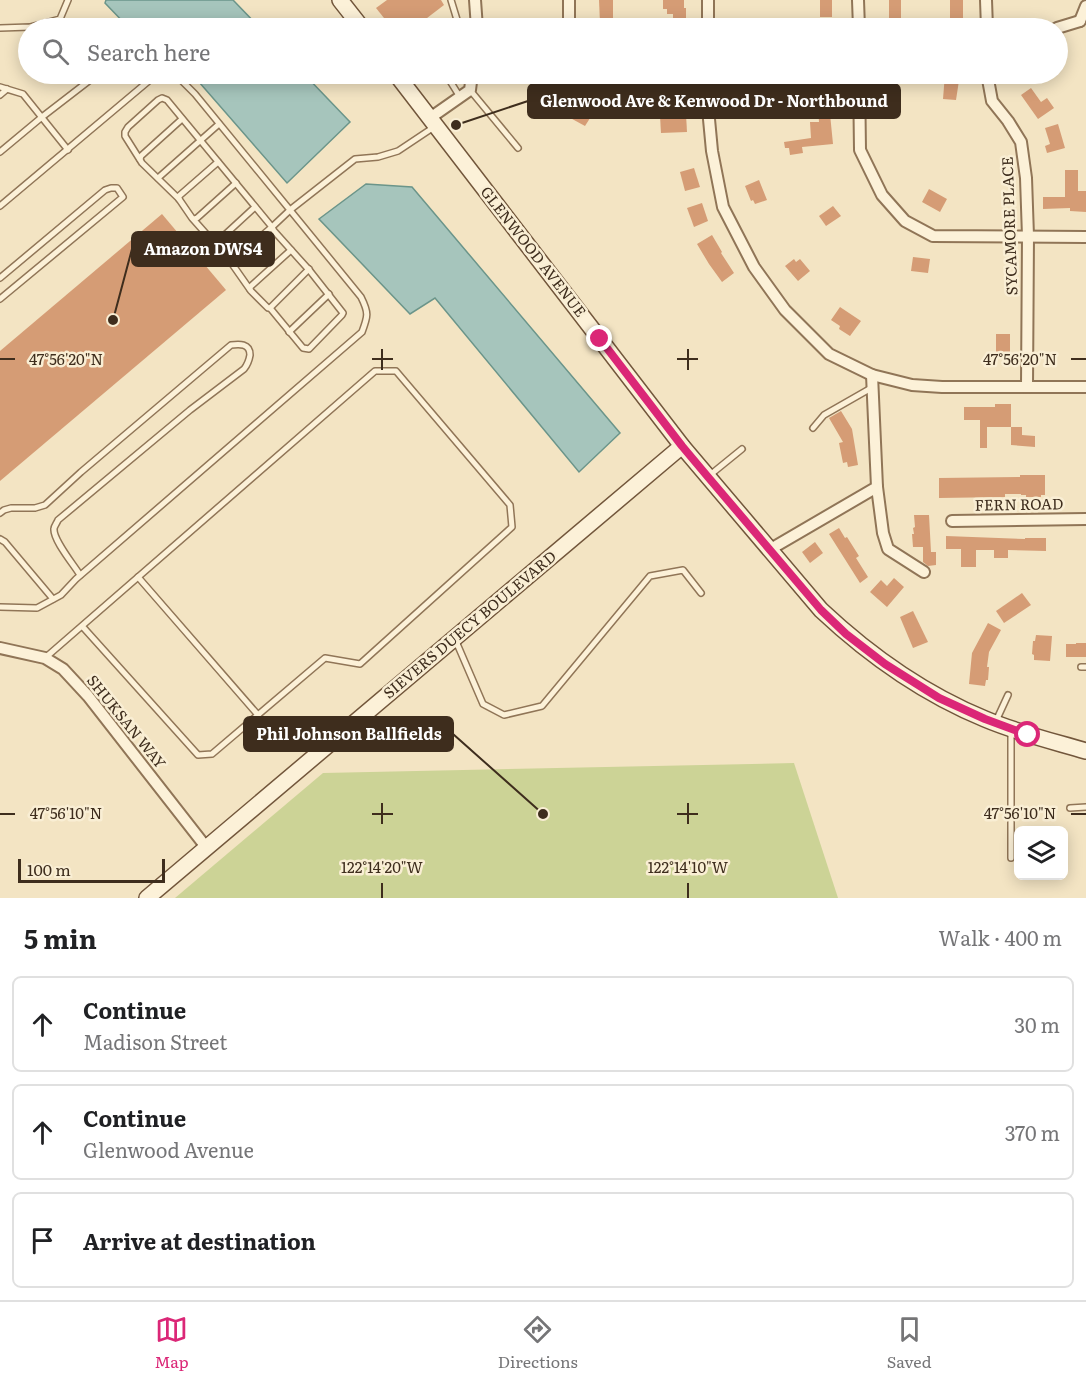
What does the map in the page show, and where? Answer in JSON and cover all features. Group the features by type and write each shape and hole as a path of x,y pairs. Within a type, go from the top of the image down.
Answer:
{"street":[{"path":"340,0 354,18"},
{"path":"476,0 477,18"},
{"path":"569,0 569,18"},
{"path":"708,0 708,18"},
{"path":"858,0 859,18"},
{"path":"986,0 987,18"},
{"path":"1068,27 1083,26 1086,6"},
{"name":"GLENWOOD AVENUE","path":"404,84 682,446 821,610 846,634 885,664 939,698 1011,729 1086,751"},
{"path":"433,122 470,90 471,84"},
{"path":"574,84 576,90 598,99 707,98"},
{"path":"708,84 712,151 723,207 754,267 785,310 829,354 872,375 912,385 1086,387"},
{"path":"859,84 860,150 882,195 905,221 933,236 1086,237"},
{"name":"SYCAMORE PLACE","path":"989,84 992,101 1022,142 1028,236 1027,387"},
{"path":"872,375 877,487 883,533 888,549 924,572"},
{"name":"SIEVERS DUECY BOULEVARD","path":"147,898 682,446"},
{"path":"769,550 877,487"},
{"name":"FERN ROAD","path":"952,521 1086,519"},
{"name":"SHUKSAN WAY","path":"0,648 45,658 63,669 88,696 206,847"}],"lane":[{"path":"61,18 68,0"},
{"path":"451,0 455,18"},
{"path":"0,28 18,27"},
{"path":"0,152 85,84"},
{"path":"0,206 145,84"},
{"path":"0,607 37,608 61,595 80,575 362,332 368,317 362,297 184,84"},
{"path":"452,84 460,97"},
{"path":"0,87 23,94 68,150"},
{"path":"0,95 7,89"},
{"path":"470,90 518,148"},
{"path":"162,98 200,140 344,313 309,349 303,348 270,308 250,289 230,261 226,260 178,199 154,176 140,159 125,136 125,132 162,98"},
{"path":"140,159 182,119"},
{"path":"230,261 233,261 290,210 355,159 378,157 398,151 433,122"},
{"path":"158,178 219,124"},
{"path":"178,199 218,162"},
{"path":"194,219 236,183"},
{"path":"0,278 105,190 117,188 123,197 0,299"},
{"path":"216,245 255,207"},
{"path":"250,289 291,250"},
{"path":"270,308 309,269"},
{"path":"289,332 329,294"},
{"path":"0,513 11,508 35,508 45,505 231,345 246,346 250,356 249,364 244,369 190,410 58,520 54,527 54,534 80,575"},
{"path":"45,658 375,371 396,371 510,505 512,527 360,664 325,658 212,754 198,755 82,626"},
{"path":"813,428 824,415 873,387"},
{"path":"708,477 742,449"},
{"path":"0,539 53,599"},
{"path":"455,638 483,704 504,716 542,706 650,576 683,570 701,593"},
{"path":"138,577 258,715"},
{"path":"990,721 1008,696"},
{"path":"1011,729 1011,858"},
{"path":"1070,808 1086,807"}],"green space":[{"path":"794,763 838,898 175,898 323,773"}],"water":[{"path":"106,0 233,0 250,18 119,18 105,3"},
{"path":"201,84 314,84 350,122 287,183"},
{"path":"366,184 412,187 620,433 579,472 435,298 410,314 319,219"}],"building":[{"path":"387,0 441,0 444,5 427,18 384,18 376,8"},
{"path":"599,0 613,0 613,18 600,18"},
{"path":"663,0 684,0 686,18 673,18 673,14 667,14 667,9 663,9"},
{"path":"820,0 832,0 832,17 820,17"},
{"path":"889,0 901,0 901,18 889,18"},
{"path":"950,0 963,0 963,18 950,18"},
{"path":"813,84 831,84 832,104 834,104 834,114 830,114 833,144 802,147 803,153 790,155 789,148 785,148 784,142 811,138 810,122 819,122 818,106 807,106 806,90 813,90"},
{"path":"944,84 958,84 956,100 943,99"},
{"path":"1031,88 1041,102 1047,98 1054,108 1038,119 1021,95"},
{"path":"570,102 592,115 585,126 563,114"},
{"path":"686,114 687,132 661,133 660,116"},
{"path":"1058,124 1065,148 1047,153 1045,146 1050,144 1045,128"},
{"path":"694,168 700,187 685,191 680,172"},
{"path":"1065,170 1078,170 1078,191 1086,191 1086,212 1070,211 1070,208 1043,209 1043,197 1065,197"},
{"path":"759,180 767,200 755,204 753,200 751,201 745,186"},
{"path":"929,189 947,199 940,212 922,202"},
{"path":"702,203 708,221 694,227 687,208"},
{"path":"833,206 841,216 826,226 819,216"},
{"path":"162,214 226,290 0,481 0,351"},
{"path":"712,235 734,273 722,282 697,244"},
{"path":"913,257 930,259 928,273 911,271"},
{"path":"794,259 796,262 800,259 810,271 798,281 785,266"},
{"path":"840,307 861,321 850,336 831,320"},
{"path":"996,334 1010,334 1010,358 996,358"},
{"path":"995,404 1011,404 1011,427 987,427 987,448 980,448 980,420 964,420 964,407 995,407"},
{"path":"841,411 852,429 858,465 848,467 847,462 843,463 839,443 843,442 829,418"},
{"path":"1011,427 1022,427 1022,435 1035,436 1035,447 1011,445"},
{"path":"1020,475 1045,475 1045,495 1026,497 1021,494 1005,494 1005,497 939,498 939,478 1020,477"},
{"path":"914,515 929,515 931,552 936,552 936,565 928,566 923,562 923,547 913,547"},
{"path":"839,528 859,556 856,558 868,577 860,583 829,534"},
{"path":"946,536 1046,538 1046,551 1008,550 1008,558 994,558 994,550 976,550 976,567 961,567 961,549 946,549"},
{"path":"815,542 823,553 810,563 802,552"},
{"path":"894,578 904,587 887,607 870,592 881,580 887,586"},
{"path":"1022,593 1031,605 1004,623 996,611"},
{"path":"913,611 928,642 913,648 900,617"},
{"path":"988,623 1001,630 989,652 988,680 985,686 969,684 972,653"},
{"path":"1036,635 1052,636 1050,661 1034,660 1033,641"},
{"path":"1086,643 1086,657 1066,657 1066,644"}],"place":[{"name":"Glenwood Ave & Kenwood Dr - Northbound","path":"456,125"},
{"name":"Amazon DWS4","path":"113,320"},
{"name":"Phil Johnson Ballfields","path":"543,814"}],"route":[{"path":"600,339 682,446 821,610 846,634 885,664 939,698 1028,735"}]}
